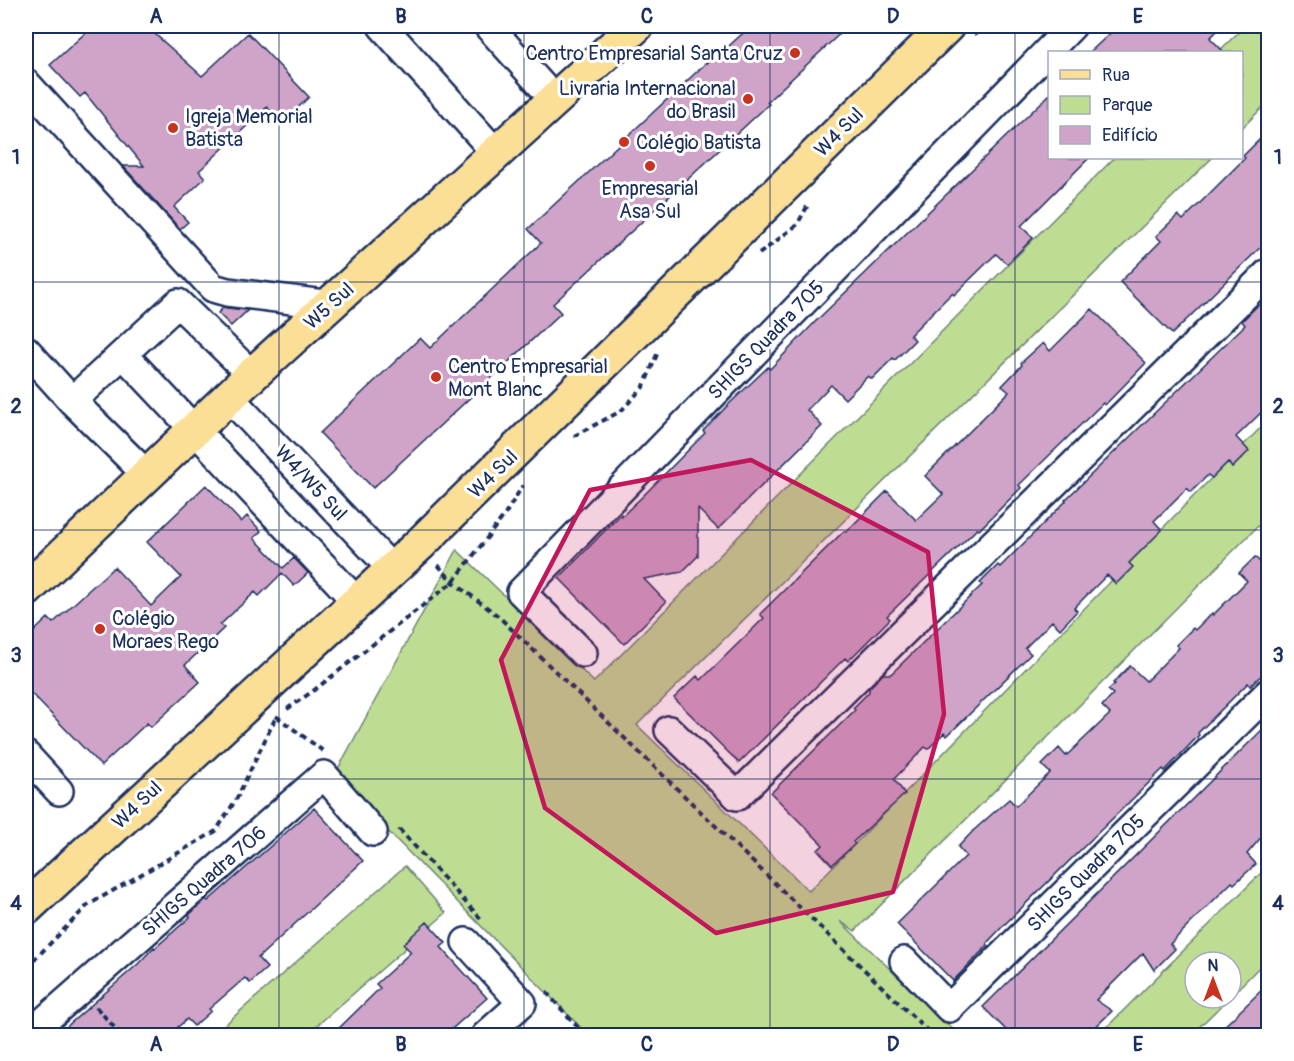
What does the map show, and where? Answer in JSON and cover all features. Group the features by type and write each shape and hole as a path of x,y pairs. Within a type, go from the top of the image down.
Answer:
{"main road":[{"name":"W4 Sul","path":"26,908 393,570 947,26"},
{"name":"W5 Sul","path":"26,590 240,386 332,305 554,99 624,29"}],"street":[{"path":"382,26 495,152"},
{"name":"SHIGS Quadra 705","path":"583,653 521,592 1072,26"},
{"path":"492,27 554,99"},
{"path":"26,83 213,288 228,292 332,305"},
{"path":"669,730 737,796 1269,273"},
{"name":"W4/W5 Sul","path":"123,354 178,303 240,386 393,570"},
{"path":"26,350 72,401 146,474"},
{"path":"72,401 123,354 358,603"},
{"name":"SHIGS Quadra 705","path":"904,961 949,1008 1269,693"},
{"path":"26,755 59,791"},
{"name":"SHIGS Quadra 706","path":"27,1035 324,776 383,828"},
{"path":"477,934 522,1004 485,1035"}],"path":[{"path":"26,968 88,905 216,831 237,798 276,716 313,691 453,582 497,615 933,1035"},
{"path":"276,716 330,756"},
{"path":"383,828 477,934"},
{"path":"542,987 586,1035"},
{"path":"80,989 122,1035"}],"highlighted area":[{"path":"751,460 928,552 944,714 893,892 716,933 545,808 501,660 590,490"}],"green space":[{"path":"1245,26 1268,26 1268,102 1243,127 1243,51 1219,51"},
{"path":"1113,159 1211,159 637,725 809,891 1268,420 1268,516 855,931 840,921 959,1035 588,1035 334,776 457,550 594,682"},
{"path":"405,866 446,913 306,1035 212,1036"},
{"path":"1268,866 1268,958 1243,984 1243,950 1184,950"},
{"path":"1183,951 1183,1010 1217,1010 1191,1035 1099,1035"}],"building":[{"name":"Igreja Memorial Batista","path":"93,26 146,26 202,76 248,33 309,97 282,123 267,107 199,171 205,178 174,207 188,222 180,229 123,166 144,166 85,93 80,97 50,65"},
{"path":"751,26 848,26 767,102 769,104 553,304 561,313 373,488 320,433 420,338 430,348 541,243 528,229 719,51 721,53"},
{"path":"1118,26 1222,26 1210,38 1223,51 1091,51"},
{"path":"1048,96 1048,159 1088,159 1021,226 1033,238 1007,264 996,254 910,335 915,340 895,360 893,358 872,379 868,376 845,399 831,385 807,410 822,426 718,529 698,509 698,556 682,572 644,579 666,602 624,644 559,578 705,433 703,431 729,404 768,367 770,369 815,322"},
{"path":"1269,130 1269,239 1172,334 1120,282 1161,241 1156,236 1178,215 1183,220 1245,158 1243,156"},
{"path":"1258,305 1269,313 1269,405 1236,437 1249,451 1232,468 1228,462 1212,478 1208,475 1191,492 1187,488 1154,521 1162,530 1129,563 1133,567 1116,584 1107,575 1074,608 1077,611 1060,629 1052,621 1025,648 1031,654 947,736 944,733 928,749 925,747 894,779 905,794 853,842 855,844 832,865 818,850 823,845 771,793 855,710 853,708 883,674 891,674 982,585 980,583 998,565 1000,567 1065,500 1245,325 1242,321"},
{"path":"224,307 248,310 231,326 218,313"},
{"path":"1092,309 1146,363 1105,405 1103,403 1019,485 1021,488 979,530 977,529 887,616 890,619 848,661 845,658 739,763 674,698 697,676 701,680 764,618 760,614 887,491 916,520 943,494 925,476 1009,392 1002,386 1022,365 1021,363 1043,343 1050,351"},
{"name":"Colégio Moraes Rego","path":"206,485 241,522 247,516 261,531 254,538 283,568 294,558 308,573 294,586 282,573 259,596 255,592 220,625 224,628 185,665 200,682 151,727 147,723 101,766 26,688 26,639 48,618 53,623 114,567 151,606 181,577 147,542"},
{"path":"1255,557 1263,565 1269,559 1269,668 1250,686 1248,683 1198,733 1199,735 1165,771 1163,769 1003,926 953,981 897,924 966,856 958,847 974,830 1009,799 1016,806 1050,773 1042,765 1059,748 1066,756 1110,714 1102,706 1113,694 1108,690 1115,684 1113,683 1130,666 1146,681 1179,648 1176,645 1193,628 1195,630 1212,613 1213,615 1247,581 1239,573"},
{"path":"1269,723 1269,828 1247,854 1256,864 1234,884 1232,882 1170,944 1175,949 1154,970 1143,953 1096,1000 1112,1011 1087,1035 1011,1035 983,1007"},
{"path":"314,808 363,861 258,958 267,968 250,983 245,978 209,1009 211,1011 194,1026 187,1019 169,1035 57,1035 190,917 189,915 206,899 208,901"},
{"path":"427,922 446,943 441,947 487,998 445,1035 332,1035 380,988 376,984 411,952 403,944"},
{"path":"1269,983 1269,1035 1215,1035 1243,1010"}],"place":[{"name":"Centro Empresarial Santa Cruz","path":"795,53"},
{"name":"Livraria Internacional do Brasil","path":"748,99"},
{"name":"Igreja Memorial Batista","path":"173,128"},
{"name":"Colégio Batista","path":"624,142"},
{"name":"Empresarial Asa Sul","path":"650,166"},
{"name":"Centro Empresarial Mont Blanc","path":"436,377"},
{"name":"Colégio Moraes Rego","path":"100,629"}]}
